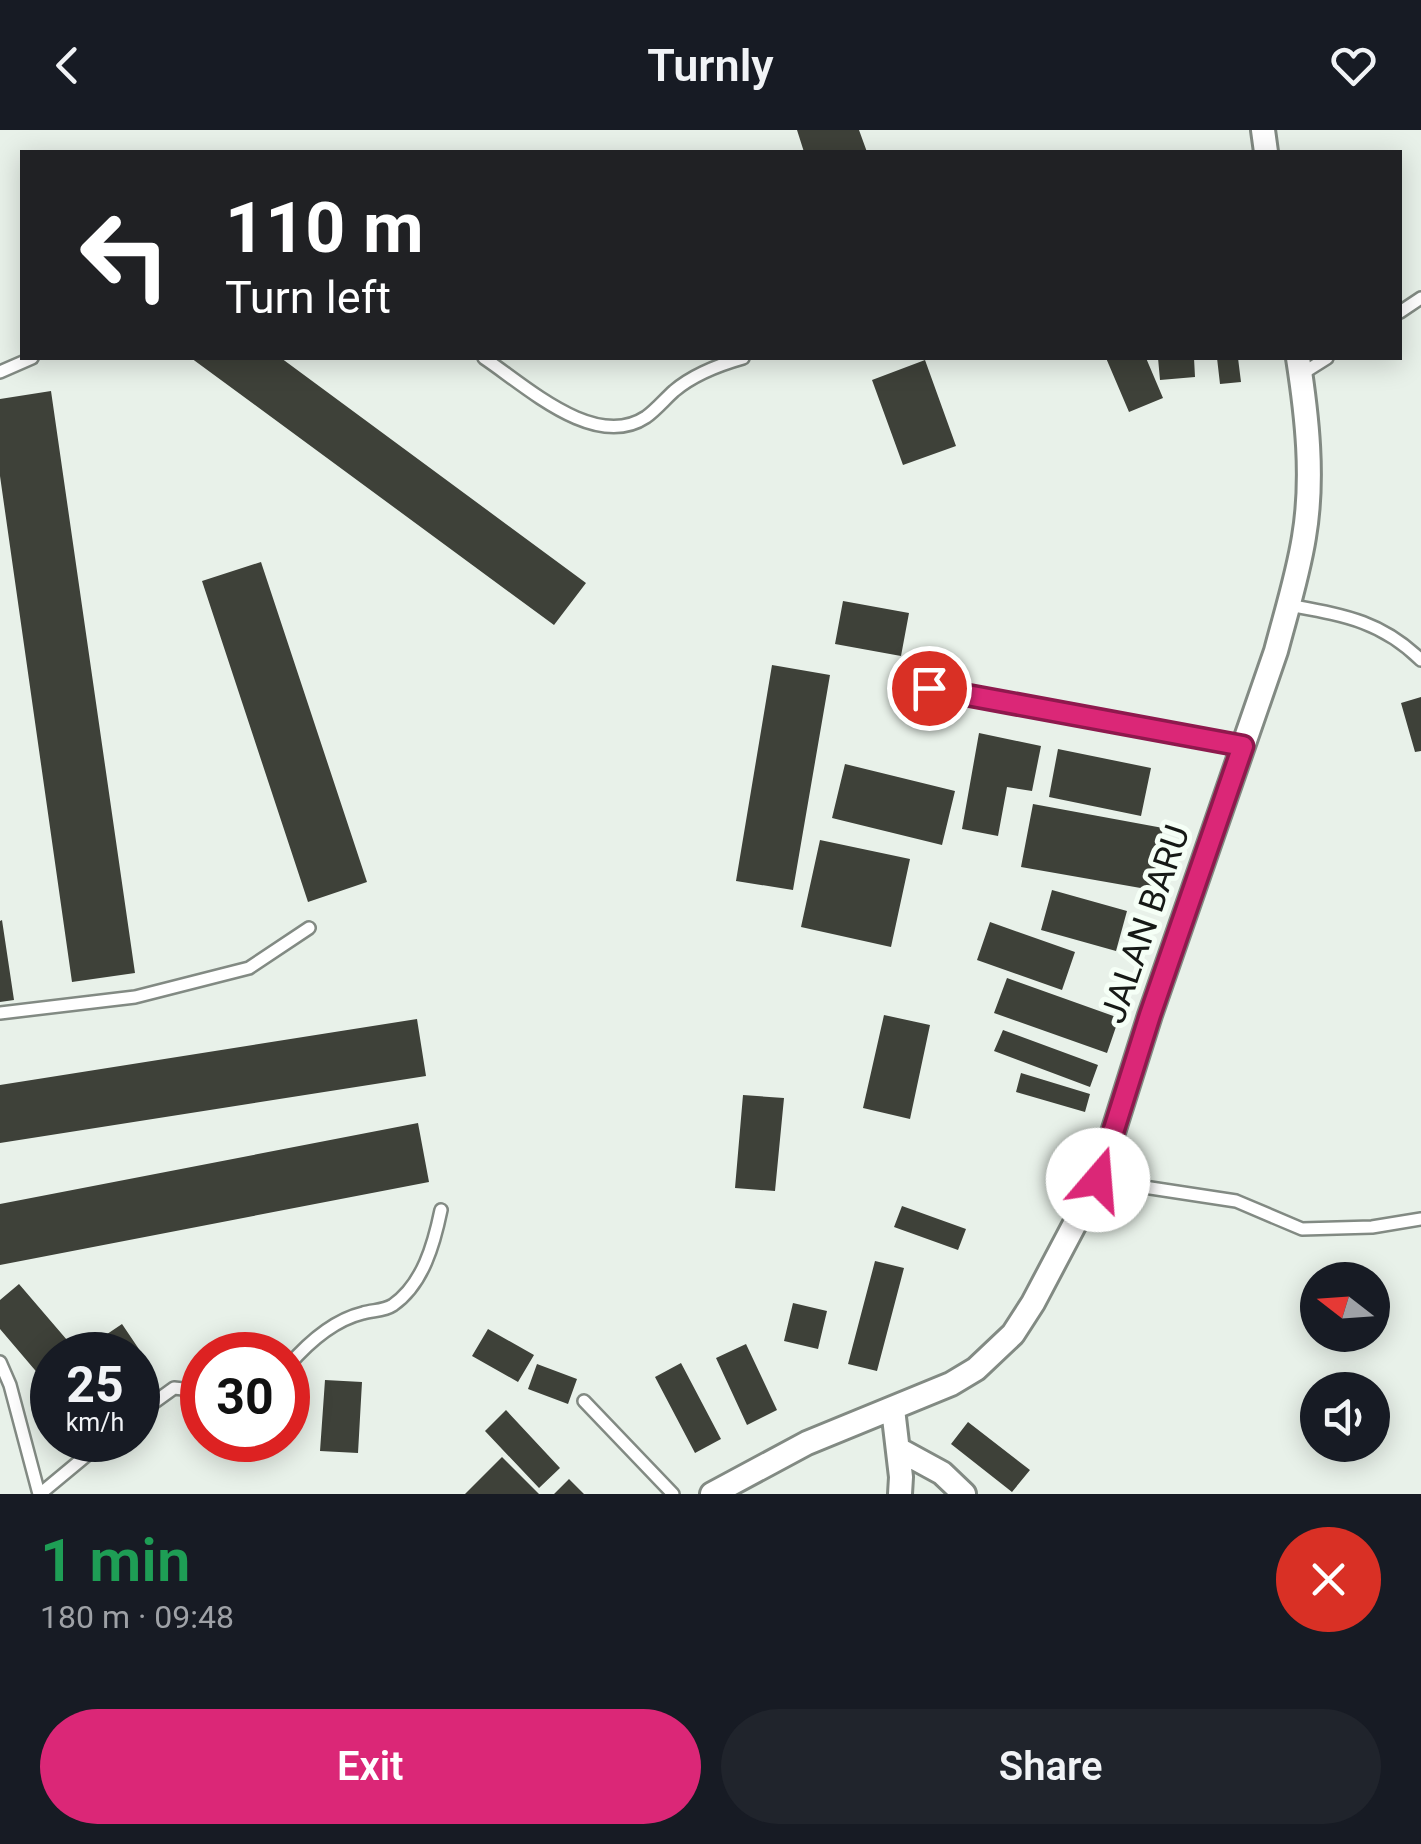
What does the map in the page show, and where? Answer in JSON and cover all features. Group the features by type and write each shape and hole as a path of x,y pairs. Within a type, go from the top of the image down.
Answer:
{"street":[{"name":"JALAN BARU","path":"712,1494 807,1444 976,1370 1004,1344 1032,1304 1098,1180 1150,1015 1276,651 1288,604 1308,499 1309,452 1299,366"},
{"path":"893,1409 900,1494"},
{"path":"898,1449 942,1473 964,1494"}],"lane":[{"path":"0,372 27,360"},
{"path":"487,360 574,417 610,429 629,426 695,376 738,360"},
{"path":"1288,604 1374,624 1421,660"},
{"path":"929,688 1243,746"},
{"path":"0,1013 136,997 249,968 309,928"},
{"path":"1098,1180 1236,1201 1302,1229 1421,1219"},
{"path":"310,1343 361,1313 390,1308 410,1289 429,1255 441,1210"},
{"path":"0,1362 40,1494 79,1462"},
{"path":"584,1401 673,1494"}],"building":[{"path":"797,130 859,130 866,150 803,150"},
{"path":"194,360 284,360 586,583 554,625"},
{"path":"925,360 956,446 903,465 872,380"},
{"path":"1107,360 1147,360 1163,398 1129,412"},
{"path":"1158,360 1194,360 1195,377 1160,380"},
{"path":"1217,360 1238,360 1241,382 1220,384"},
{"path":"51,391 135,973 72,982 0,476 0,399"},
{"path":"261,562 367,882 308,902 202,581"},
{"path":"843,601 909,613 901,656 835,644"},
{"path":"772,665 830,675 793,890 736,881"},
{"path":"1421,697 1421,751 1415,752 1401,703"},
{"path":"979,733 1041,746 1032,791 1007,787 998,836 962,829"},
{"path":"1058,749 1151,768 1141,816 1049,797"},
{"path":"845,764 955,791 942,845 832,818"},
{"path":"1033,804 1163,828 1152,890 1021,867"},
{"path":"820,840 910,859 891,947 801,927"},
{"path":"1052,890 1127,911 1116,951 1041,930"},
{"path":"0,921 14,1000 0,1002"},
{"path":"990,922 1075,952 1062,990 977,960"},
{"path":"1007,978 1119,1018 1107,1053 994,1013"},
{"path":"884,1015 930,1025 910,1119 863,1108"},
{"path":"417,1019 426,1076 0,1143 0,1085"},
{"path":"1003,1030 1098,1065 1090,1087 994,1051"},
{"path":"1021,1073 1090,1094 1085,1112 1016,1092"},
{"path":"743,1095 784,1098 775,1191 735,1188"},
{"path":"418,1123 429,1182 0,1265 0,1204"},
{"path":"902,1206 966,1229 958,1250 894,1227"},
{"path":"875,1261 904,1268 877,1371 848,1364"},
{"path":"19,1284 60,1332 30,1332 30,1364 0,1329 0,1300"},
{"path":"793,1303 827,1311 818,1349 784,1341"},
{"path":"122,1324 127,1332 110,1332"},
{"path":"488,1329 534,1355 518,1382 472,1356"},
{"path":"746,1344 777,1410 747,1425 716,1358"},
{"path":"681,1363 721,1439 695,1453 655,1377"},
{"path":"537,1364 577,1379 568,1404 528,1389"},
{"path":"325,1380 362,1382 358,1453 320,1451"},
{"path":"506,1410 560,1468 539,1488 485,1431"},
{"path":"968,1422 1030,1470 1012,1492 951,1444"},
{"path":"502,1457 539,1494 465,1494"},
{"path":"569,1479 584,1494 554,1494"}],"route":[{"path":"929,688 1243,746 1098,1180"}]}
